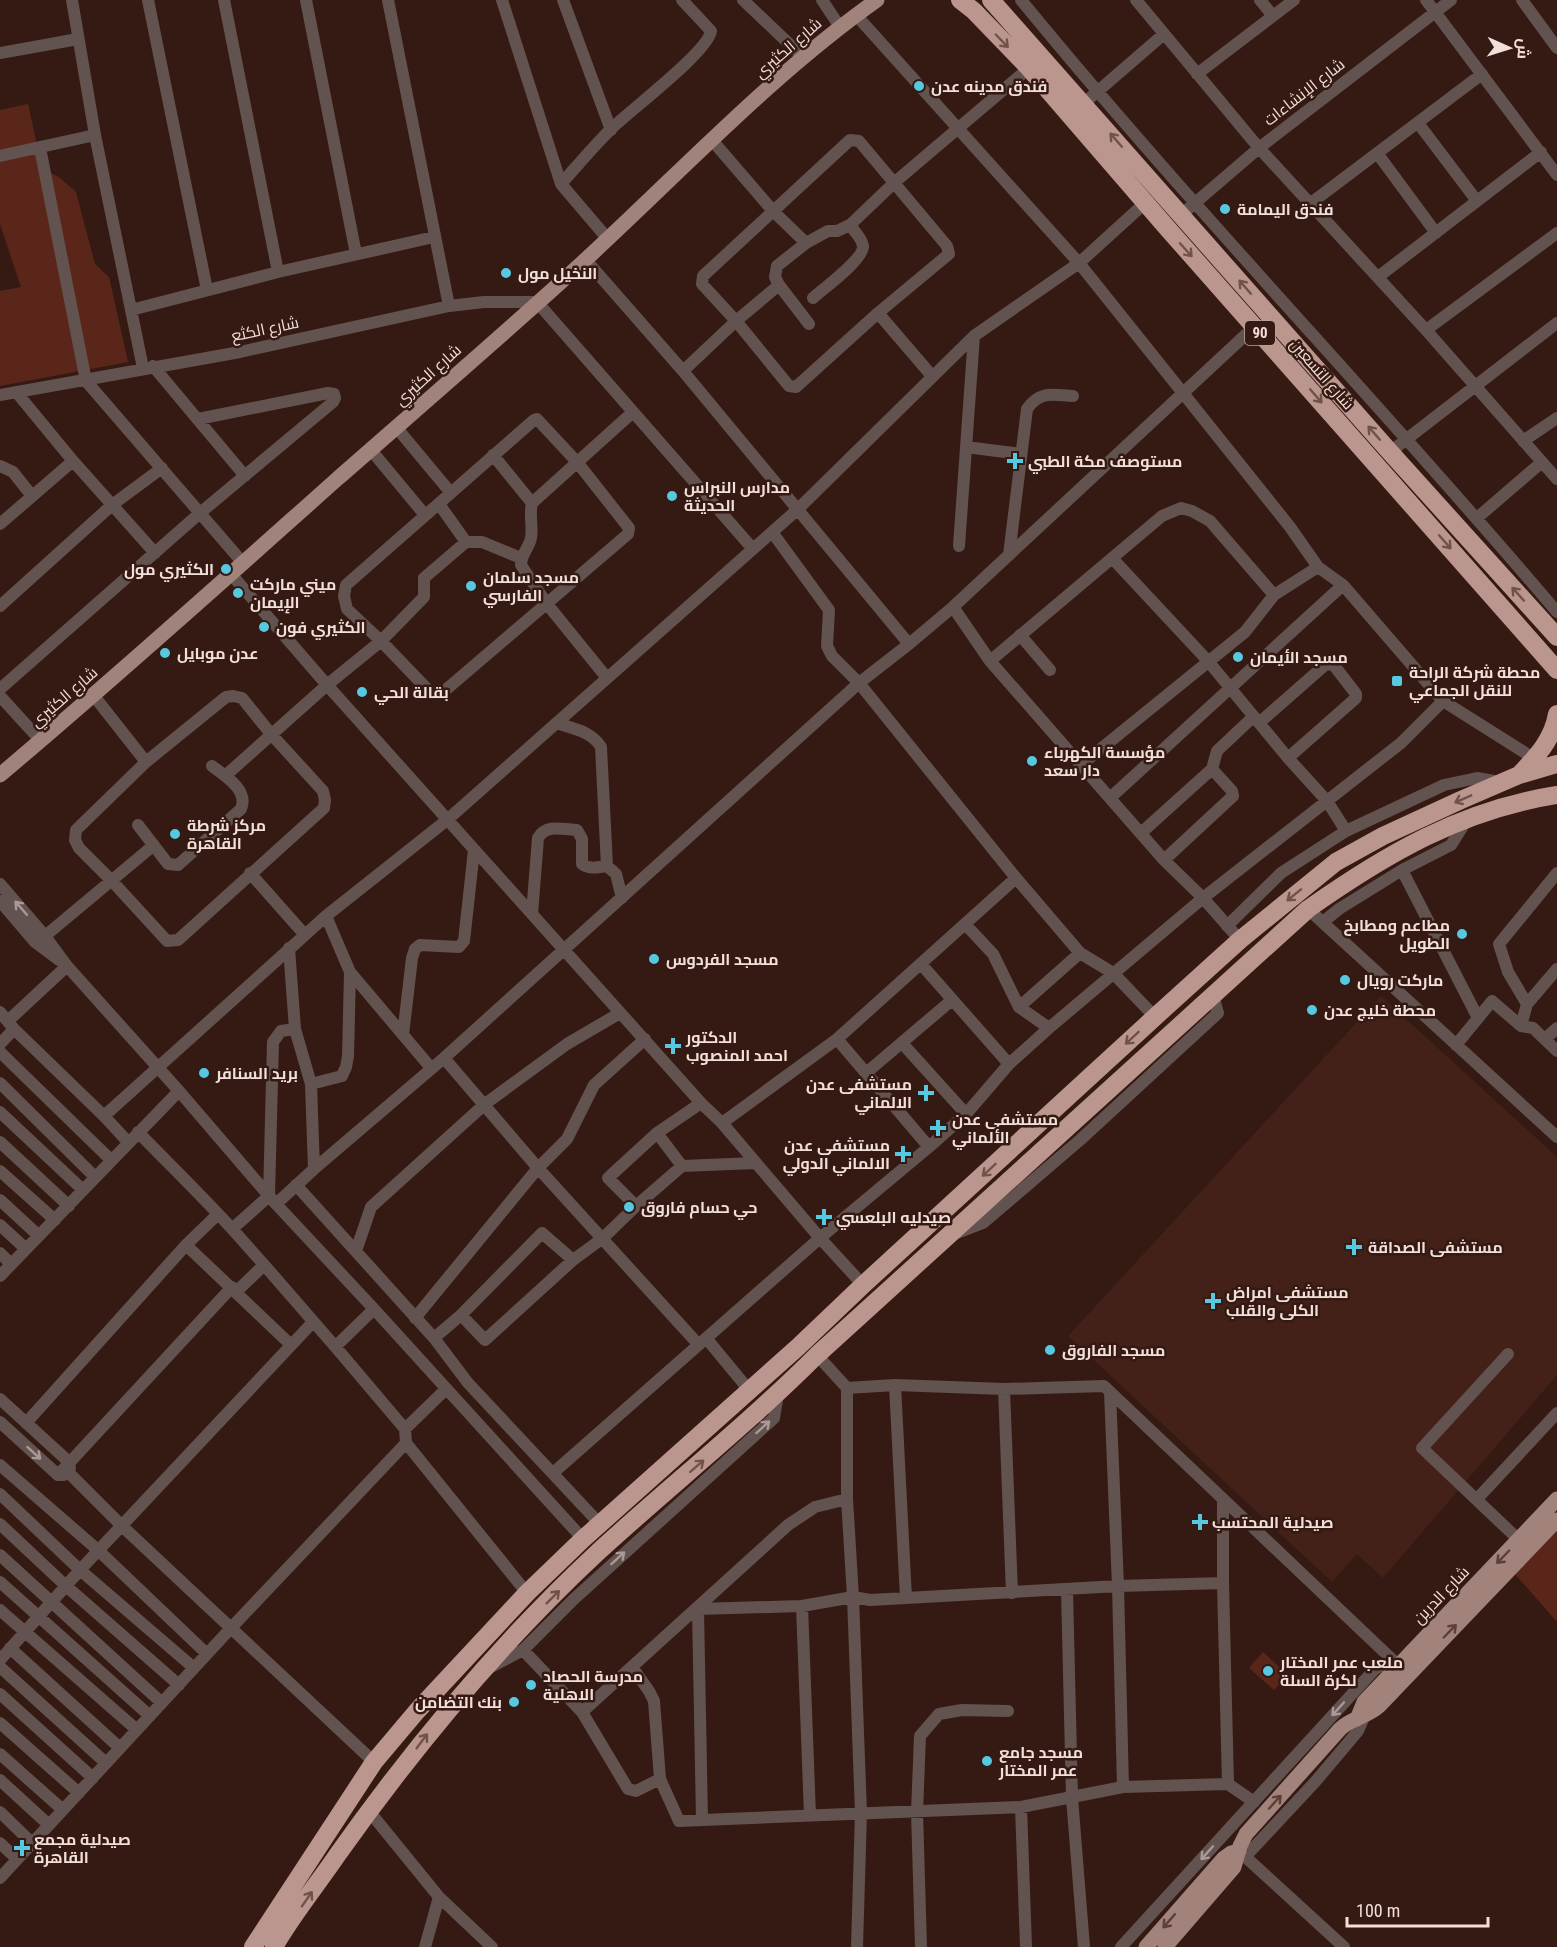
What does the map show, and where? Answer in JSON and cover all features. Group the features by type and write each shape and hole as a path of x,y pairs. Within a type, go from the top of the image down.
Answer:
{"highway":[{"path":"943,0 967,6"},
{"name":"شارع التسعين","path":"992,0 1090,98 1187,209 1390,452 1557,637"},
{"name":"شارع التسعين","path":"967,6 1029,68 1556,672"},
{"path":"1168,230 1187,209"},
{"path":"1519,775 1541,752 1556,724 1557,714"},
{"path":"253,1947 374,1762 417,1711 527,1593 583,1539 798,1347 1155,1017 1240,940 1336,862 1383,836 1502,782 1557,764"},
{"path":"274,1947 369,1811 432,1727 525,1625 597,1553 778,1394 817,1355 947,1236 1308,909 1350,879 1394,852 1468,817 1521,801 1557,795"}],"main road":[{"name":"شارع الكثيري","path":"0,775 94,696 537,302 803,57 877,0"},
{"name":"شارع الدرين","path":"1165,1947 1234,1867 1242,1854 1246,1834 1340,1729 1379,1706 1404,1669 1524,1545 1557,1499"},
{"name":"شارع الدرين","path":"1524,1545 1557,1520"},
{"name":"شارع الدرين","path":"1146,1947 1224,1857 1231,1853 1242,1854"}],"street":[{"path":"72,0 95,135 131,310 148,367 198,419 245,476"},
{"path":"148,0 207,290"},
{"path":"224,0 278,272"},
{"path":"306,0 356,254"},
{"path":"388,0 449,306"},
{"path":"502,0 561,184 607,238"},
{"path":"563,0 611,130"},
{"path":"561,184 611,130 686,64 710,38 711,31 682,0"},
{"path":"743,0 803,57"},
{"path":"822,0 840,27"},
{"path":"1021,0 1090,98 1164,34"},
{"path":"1136,0 1259,148 1426,330 1557,480"},
{"path":"1260,0 1273,16"},
{"path":"1197,74 1294,0"},
{"path":"1426,0 1557,175"},
{"name":"شارع الإنشاءات","path":"1187,209 1259,148 1451,0"},
{"path":"1522,0 1557,48"},
{"path":"856,15 1079,263 1290,527 1318,567 1343,585 1443,701 1534,759"},
{"path":"0,53 78,39"},
{"path":"809,324 779,285 775,277 777,266 806,243 828,231 837,231 850,225 895,182 1029,68"},
{"path":"1311,203 1482,74"},
{"path":"1418,123 1477,201"},
{"path":"0,156 95,135"},
{"path":"711,140 773,211 806,243"},
{"path":"850,140 859,141 947,246 949,254 878,313 796,387 789,386 736,321 702,284 703,276 773,211 850,140"},
{"path":"40,148 86,381 200,513 237,568 327,686 701,1103 722,1123 863,1285"},
{"path":"1378,277 1541,152"},
{"path":"1377,153 1436,232"},
{"path":"104,1116 289,948 447,820 797,510 974,336 1079,263 1145,203"},
{"path":"1187,209 1406,438 1557,612"},
{"path":"813,298 850,266 862,252 862,242 850,225"},
{"path":"1426,330 1557,233"},
{"path":"131,310 278,272 434,237"},
{"path":"585,259 683,371 909,644"},
{"path":"683,371 736,321 779,285"},
{"name":"شارع الكثع","path":"0,395 240,352 449,306 484,302 537,302"},
{"path":"537,302 753,549"},
{"path":"878,313 932,376"},
{"path":"1390,452 1557,323"},
{"path":"232,1229 296,1185 444,1058 859,683 953,607 1254,327"},
{"path":"959,546 974,336"},
{"path":"17,393 73,461 155,553"},
{"path":"0,689 335,398 334,394 328,393 198,419"},
{"path":"1009,555 1027,409 1033,400 1042,395 1073,396"},
{"path":"607,678 547,604 521,565 521,558 531,539 529,514 532,503 633,412"},
{"path":"1523,441 1557,417"},
{"path":"537,419 577,462 630,531 442,693 430,692 347,609 344,596 346,585 534,420 537,419"},
{"path":"396,428 451,493"},
{"path":"966,447 1021,454"},
{"path":"371,450 425,515"},
{"path":"494,456 532,503"},
{"path":"0,524 73,461"},
{"path":"1477,518 1542,462"},
{"path":"0,466 12,472 32,496"},
{"path":"0,606 112,505 162,468"},
{"path":"438,504 466,542"},
{"path":"990,661 1162,516 1181,508 1210,520 1274,595"},
{"path":"772,532 829,610 827,646 831,656 859,683 1016,878 1080,953 1113,973 1155,1017"},
{"path":"225,776 381,641 424,597 424,578 466,542 482,542 521,558"},
{"path":"1112,558 1208,661 1288,758 1327,801 1346,831"},
{"path":"1081,765 1245,632 1274,595 1318,567"},
{"path":"1110,798 1343,585"},
{"path":"953,607 990,661 1164,860 1203,898 1240,940"},
{"path":"1020,635 1050,670"},
{"path":"1141,833 1212,769 1217,751 1325,665 1333,664 1356,694 1356,698 1288,758"},
{"path":"0,696 40,741"},
{"path":"94,696 146,762"},
{"path":"226,697 242,698 271,734 323,791 324,808 178,940 167,941 79,848 75,840 76,830 146,762 226,697"},
{"path":"553,1473 820,1238 929,1148 966,1114 1010,1064 1049,1028 1203,898 1401,743 1443,701"},
{"path":"556,723 588,734 596,739 601,747 607,866 616,874 622,898"},
{"path":"138,825 168,864 178,865 244,802 242,793 212,766"},
{"path":"1164,860 1233,796 1232,791 1212,769"},
{"path":"1227,926 1281,873 1346,831 1444,785 1477,778 1502,782"},
{"path":"1323,922 1339,909 1402,870 1451,845 1468,817"},
{"path":"532,914 538,838 542,831 549,828 577,830 582,839 582,864 595,868 607,866"},
{"path":"45,936 154,846"},
{"path":"403,1035 412,958 415,950 420,945 459,947 464,941 474,850"},
{"path":"1402,870 1478,1018"},
{"path":"250,873 305,935"},
{"path":"1527,1004 1508,972 1499,944 1557,873"},
{"path":"722,1123 837,1039 1016,878"},
{"path":"0,884 45,936 67,966 158,1067 272,1200 583,1539"},
{"path":"0,901 35,942 67,966"},
{"path":"1308,909 1557,1136"},
{"path":"326,916 350,972 431,1068"},
{"path":"965,924 993,954 1019,1007 1049,1028"},
{"path":"289,948 295,1029 311,1084 314,1169"},
{"path":"1019,1007 1080,953"},
{"path":"921,964 1010,1064"},
{"path":"0,1044 8,1020 67,966"},
{"path":"1521,1026 1527,1004 1557,969"},
{"path":"311,1084 342,1076 346,1067 350,972"},
{"path":"866,1073 952,1000"},
{"path":"1456,1045 1492,1001 1521,1026 1533,1028 1557,1051"},
{"path":"356,1251 371,1206 485,1104 567,1044 620,1013"},
{"path":"8,1020 128,1142"},
{"path":"1545,1039 1557,1028"},
{"path":"272,1200 273,1042 281,1032 295,1029"},
{"path":"415,1318 538,1168 567,1139 594,1085 645,1039"},
{"path":"837,1039 929,1148"},
{"path":"902,1043 966,1114"},
{"path":"0,1052 111,1160"},
{"path":"444,1058 538,1168 749,1390"},
{"path":"0,1083 95,1177"},
{"path":"0,1276 179,1091"},
{"path":"636,1206 608,1178 657,1133 701,1103"},
{"path":"0,1112 83,1190"},
{"path":"138,1132 232,1229 336,1346 405,1429 406,1443 527,1593"},
{"path":"657,1133 682,1166"},
{"path":"0,1142 69,1206"},
{"path":"461,1315 485,1340 682,1166 756,1163"},
{"path":"0,1171 55,1220"},
{"path":"296,1185 434,1338 468,1383 600,1524"},
{"path":"0,1200 39,1236"},
{"path":"26,1423 186,1245 218,1214"},
{"path":"0,1225 26,1250"},
{"path":"434,1338 461,1315 542,1233 573,1260"},
{"path":"186,1245 235,1289 291,1345"},
{"path":"0,1253 11,1264"},
{"path":"58,1475 235,1289 264,1265"},
{"path":"336,1346 374,1309"},
{"path":"0,1660 80,1570 313,1322"},
{"path":"1508,1354 1422,1448 1524,1545"},
{"path":"817,1355 847,1388 847,1499 854,1597 861,1813 857,1947"},
{"path":"847,1388 895,1385 1004,1389 1104,1386 1404,1669"},
{"path":"895,1385 906,1598"},
{"path":"405,1429 446,1389"},
{"path":"1004,1389 1012,1593"},
{"path":"1110,1392 1123,1787"},
{"path":"477,1675 523,1650 574,1599 774,1418 778,1394"},
{"path":"0,1399 69,1462 71,1475 122,1526 374,1762"},
{"path":"1477,1500 1557,1413"},
{"path":"0,1422 58,1475 71,1475"},
{"path":"1,1874 406,1443"},
{"path":"0,1465 99,1551 207,1654"},
{"path":"0,1494 80,1570 194,1668"},
{"path":"582,1712 788,1525 815,1507 847,1499"},
{"path":"1223,1499 1228,1784"},
{"path":"0,1524 66,1586 178,1684"},
{"path":"0,1555 162,1703"},
{"path":"0,1582 150,1716"},
{"path":"698,1609 802,1606 854,1597 870,1600 1118,1586 1223,1583"},
{"path":"1067,1590 1072,1798 1084,1947"},
{"path":"802,1606 810,1815"},
{"path":"698,1609 702,1820"},
{"path":"0,1610 136,1730"},
{"path":"512,1611 525,1625"},
{"path":"10,1648 120,1748"},
{"path":"523,1650 582,1712 628,1789 636,1791 660,1779"},
{"path":"1121,1947 1375,1669 1382,1665 1404,1669"},
{"path":"0,1667 106,1763"},
{"path":"632,1667 654,1701 660,1779 679,1821 1021,1807 1123,1787 1228,1784 1254,1802"},
{"path":"0,1694 93,1778"},
{"path":"921,1947 917,1812 920,1736 939,1714 962,1710 1008,1711"},
{"path":"0,1723 78,1793"},
{"path":"0,1754 63,1810"},
{"path":"0,1780 49,1825"},
{"path":"1021,1807 1026,1947"},
{"path":"369,1811 439,1898 492,1947"},
{"path":"0,1812 32,1843"},
{"path":"0,1843 17,1859"},
{"path":"1242,1854 1343,1946"},
{"path":"425,1947 439,1898"}],"shaded area":[{"path":"28,104 42,168 60,178 76,192 95,264 109,277 128,362 0,386 0,291 21,287 0,224 0,110"},
{"name":"مستشفى الصداقة","path":"1381,996 1557,1157 1557,1375 1383,1578 1357,1554 1332,1582 1068,1336"},
{"path":"1557,1530 1557,1622 1515,1574"},
{"name":"ملعب عمر المختار لكرة السلة","path":"1263,1652 1288,1675 1274,1690 1249,1668"}],"place":[{"name":"فندق مدينه عدن","path":"919,86"},
{"name":"فندق اليمامة","path":"1225,209"},
{"name":"النخيل مول","path":"506,273"},
{"name":"مستوصف مكة الطبي","path":"1015,461"},
{"name":"مدارس النبراس الحديثة","path":"672,496"},
{"name":"الكثيري مول","path":"226,569"},
{"name":"مسجد سلمان الفارسي","path":"471,586"},
{"name":"ميني ماركت الإيمان","path":"238,593"},
{"name":"الكثيري فون","path":"264,627"},
{"name":"عدن موبايل","path":"165,653"},
{"name":"مسجد الأيمان","path":"1238,657"},
{"name":"محطة شركة الراحة للنقل الجماعي","path":"1397,681"},
{"name":"بقالة الحي","path":"362,692"},
{"name":"مؤسسة الكهرباء دار سعد","path":"1032,761"},
{"name":"مركز شرطة القاهرة","path":"175,834"},
{"name":"مطاعم ومطابخ الطويل","path":"1462,934"},
{"name":"مسجد الفردوس","path":"654,959"},
{"name":"ماركت رويال","path":"1345,980"},
{"name":"محطة خليج عدن","path":"1312,1010"},
{"name":"الدكتور احمد المنصوب","path":"673,1046"},
{"name":"بريد السنافر","path":"204,1073"},
{"name":"مستشفى عدن الالماني","path":"926,1093"},
{"name":"مستشفى عدن الألماني","path":"938,1128"},
{"name":"مستشفى عدن الالماني الدولي","path":"903,1154"},
{"name":"حي حسام فاروق","path":"629,1207"},
{"name":"صيدليه البلعسي","path":"824,1217"},
{"name":"مستشفى الصداقة","path":"1354,1247"},
{"name":"مستشفى امراض الكلى والقلب","path":"1213,1301"},
{"name":"مسجد الفاروق","path":"1050,1350"},
{"name":"صيدلية المحتسب","path":"1200,1522"},
{"name":"ملعب عمر المختار لكرة السلة","path":"1268,1671"},
{"name":"مدرسة الحصاد الاهلية","path":"531,1685"},
{"name":"بنك التضامن","path":"514,1702"},
{"name":"مسجد جامع عمر المختار","path":"987,1761"},
{"name":"صيدلية مجمع القاهرة","path":"22,1848"}]}
